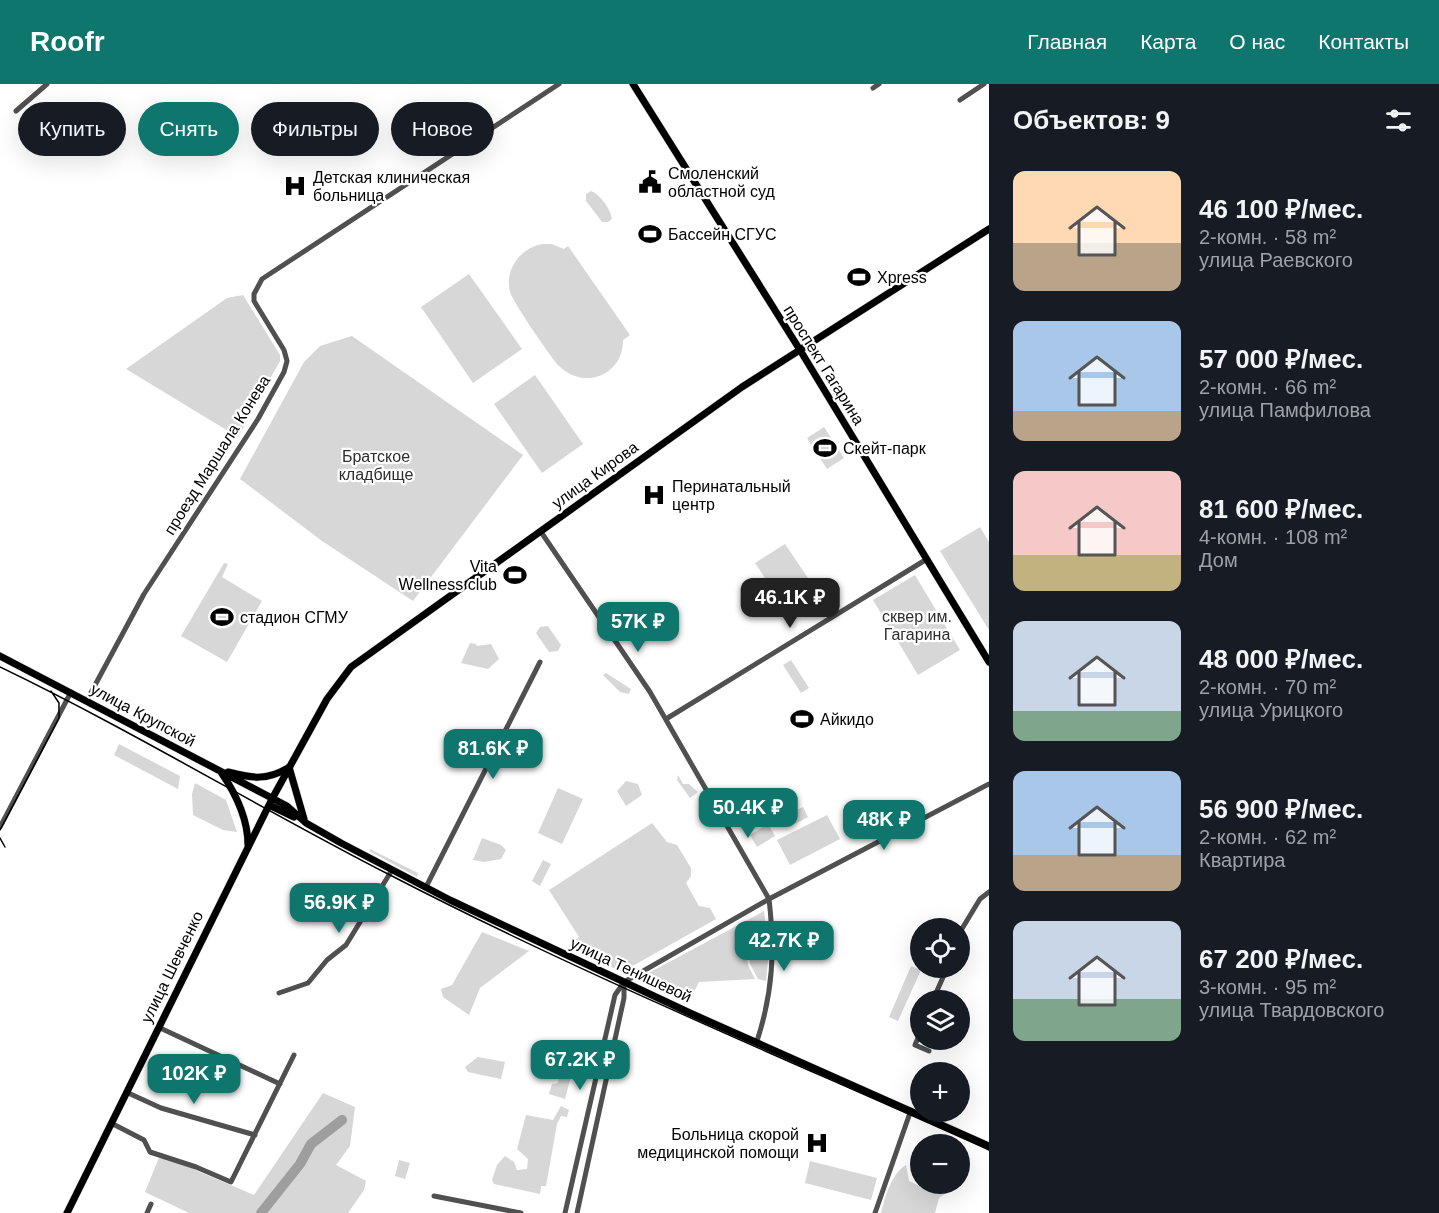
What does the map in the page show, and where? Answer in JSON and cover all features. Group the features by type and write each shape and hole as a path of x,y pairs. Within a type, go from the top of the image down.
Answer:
{"main road":[{"name":"проспект Гагарина","path":"633,84 800,350 989,662"},
{"name":"улица Кирова","path":"271,802 327,699 351,667 742,387 989,229"},
{"name":"улица Крупской","path":"0,656 219,770 271,802"},
{"path":"219,770 255,779 277,775 289,767 295,795 306,823"},
{"path":"219,770 232,789 244,817 248,847"},
{"name":"улица Тенишевой","path":"271,802 287,806 306,823 426,887 624,982 910,1110"},
{"name":"улица Шевченко","path":"67,1213 271,802"},
{"name":"улица Тенишевой","path":"937,1122 989,1146"}],"street":[{"path":"16,111 47,84"},
{"name":"проезд Маршала Конева","path":"87,700 144,594 246,439 284,372 287,361 284,350 254,301 257,286 262,279 559,84"},
{"path":"873,88 879,84"},
{"path":"960,100 984,84"},
{"path":"541,532 650,692 769,899 773,932 772,978 757,1041"},
{"path":"666,719 927,559"},
{"path":"426,887 540,662"},
{"path":"0,827 71,692"},
{"path":"565,1213 615,994 624,982 769,899 989,784"},
{"path":"279,993 308,983 327,960 346,945 392,870"},
{"path":"968,918 980,899 989,892"},
{"path":"576,1213 624,998 624,982"},
{"path":"158,1027 280,1084"},
{"path":"111,1123 144,1140 150,1152 196,1167 231,1182 294,1055"},
{"path":"126,1092 161,1108 255,1135"},
{"path":"875,1213 910,1113"},
{"path":"586,1119 596,1122"},
{"path":"434,1196 521,1213"},
{"path":"147,1213 151,1204"}],"green space":[{"path":"591,191 598,195 607,207 612,219 608,222 602,222 586,201 586,194"},
{"path":"542,244 552,244 564,249 568,246 630,335 623,340 616,363 600,376 579,377 568,373 558,365 532,329 510,292 510,275 516,261 527,250"},
{"path":"469,274 522,349 473,383 421,307"},
{"path":"243,295 280,355 280,361 238,437 126,369 227,298"},
{"name":"Братское кладбище","path":"352,336 523,455 413,601 322,541 240,479 304,362 320,346"},
{"path":"535,375 583,444 542,473 494,404"},
{"name":"Скейт-парк","path":"824,427 844,458 827,469 807,438"},
{"path":"980,527 989,542 989,630 940,551"},
{"path":"785,544 810,581 780,601 755,563"},
{"name":"стадион СГМУ","path":"224,563 228,564 222,577 262,601 227,662 181,636"},
{"name":"сквер им. Гагарина","path":"915,575 960,650 918,675 873,600"},
{"path":"548,626 561,645 558,651 549,652 536,633 540,627"},
{"path":"470,643 477,646 491,644 499,659 488,669 461,663"},
{"path":"791,660 809,688 801,693 783,665"},
{"path":"606,673 631,689 629,694 620,692 603,675"},
{"path":"119,744 180,776 178,789 114,755"},
{"path":"678,775 683,784 689,784 698,792 690,798 677,780"},
{"path":"626,781 638,784 642,795 626,806 617,791"},
{"path":"195,783 226,800 237,832 223,830 193,815 192,794"},
{"path":"558,788 583,799 562,844 538,833"},
{"path":"803,807 808,817 791,826 786,815"},
{"path":"827,815 840,839 790,865 777,840"},
{"path":"652,823 667,842 677,845 691,868 691,876 686,883 699,906 710,908 716,919 622,972 571,948 569,945 579,937 549,890"},
{"path":"768,824 775,836 757,847 750,835"},
{"path":"482,838 501,845 506,850 501,859 484,862 473,860"},
{"path":"370,849 418,873 417,877 369,851"},
{"path":"543,860 551,864 540,886 532,881"},
{"path":"764,911 769,951 766,981 758,979 750,964 744,922"},
{"path":"742,923 748,965 755,979 699,982 689,1002 641,980 643,976"},
{"path":"482,932 529,951 480,988 469,1015 443,997 441,989 452,985"},
{"path":"910,968 910,978 917,978 910,990 898,1021 889,1017"},
{"path":"478,1057 505,1062 501,1079 468,1072 465,1067"},
{"path":"554,1066 572,1072 565,1099 549,1094 552,1084 558,1083 559,1077 552,1073"},
{"path":"323,1093 355,1107 350,1146 336,1165 366,1181 364,1190 348,1213 189,1213 145,1192 160,1155 254,1195"},
{"path":"561,1106 569,1110 567,1117 561,1116 557,1124 546,1186 541,1186 540,1194 494,1184 492,1180 497,1165 505,1156 514,1162 517,1170 527,1169 528,1159 517,1149 526,1115 553,1120"},
{"path":"399,1160 410,1163 405,1179 395,1176"},
{"path":"810,1161 877,1178 871,1200 805,1183"},
{"path":"906,1165 910,1194 945,1194 939,1198 935,1213 881,1213 887,1193 901,1169"}],"waterway":[{"path":"261,1213 300,1164 311,1144 342,1120"}],"tram line":[{"path":"0,667 99,717 341,849 464,912 612,983 989,1150"},
{"path":"0,830 59,718 59,703 51,691"},
{"path":"0,838 5,847"}],"place":[{"name":"Смоленский областной суд","path":"650,182"},
{"name":"Детская клиническая больница","path":"295,186"},
{"name":"Бассейн СГУС","path":"650,234"},
{"name":"Xpress","path":"859,277"},
{"name":"Скейт-парк","path":"825,448"},
{"name":"Перинатальный центр","path":"654,495"},
{"name":"Vita Wellness club","path":"515,575"},
{"name":"стадион СГМУ","path":"222,617"},
{"name":"Айкидо","path":"802,719"},
{"name":"Больница скорой медицинской помощи","path":"817,1143"}]}
